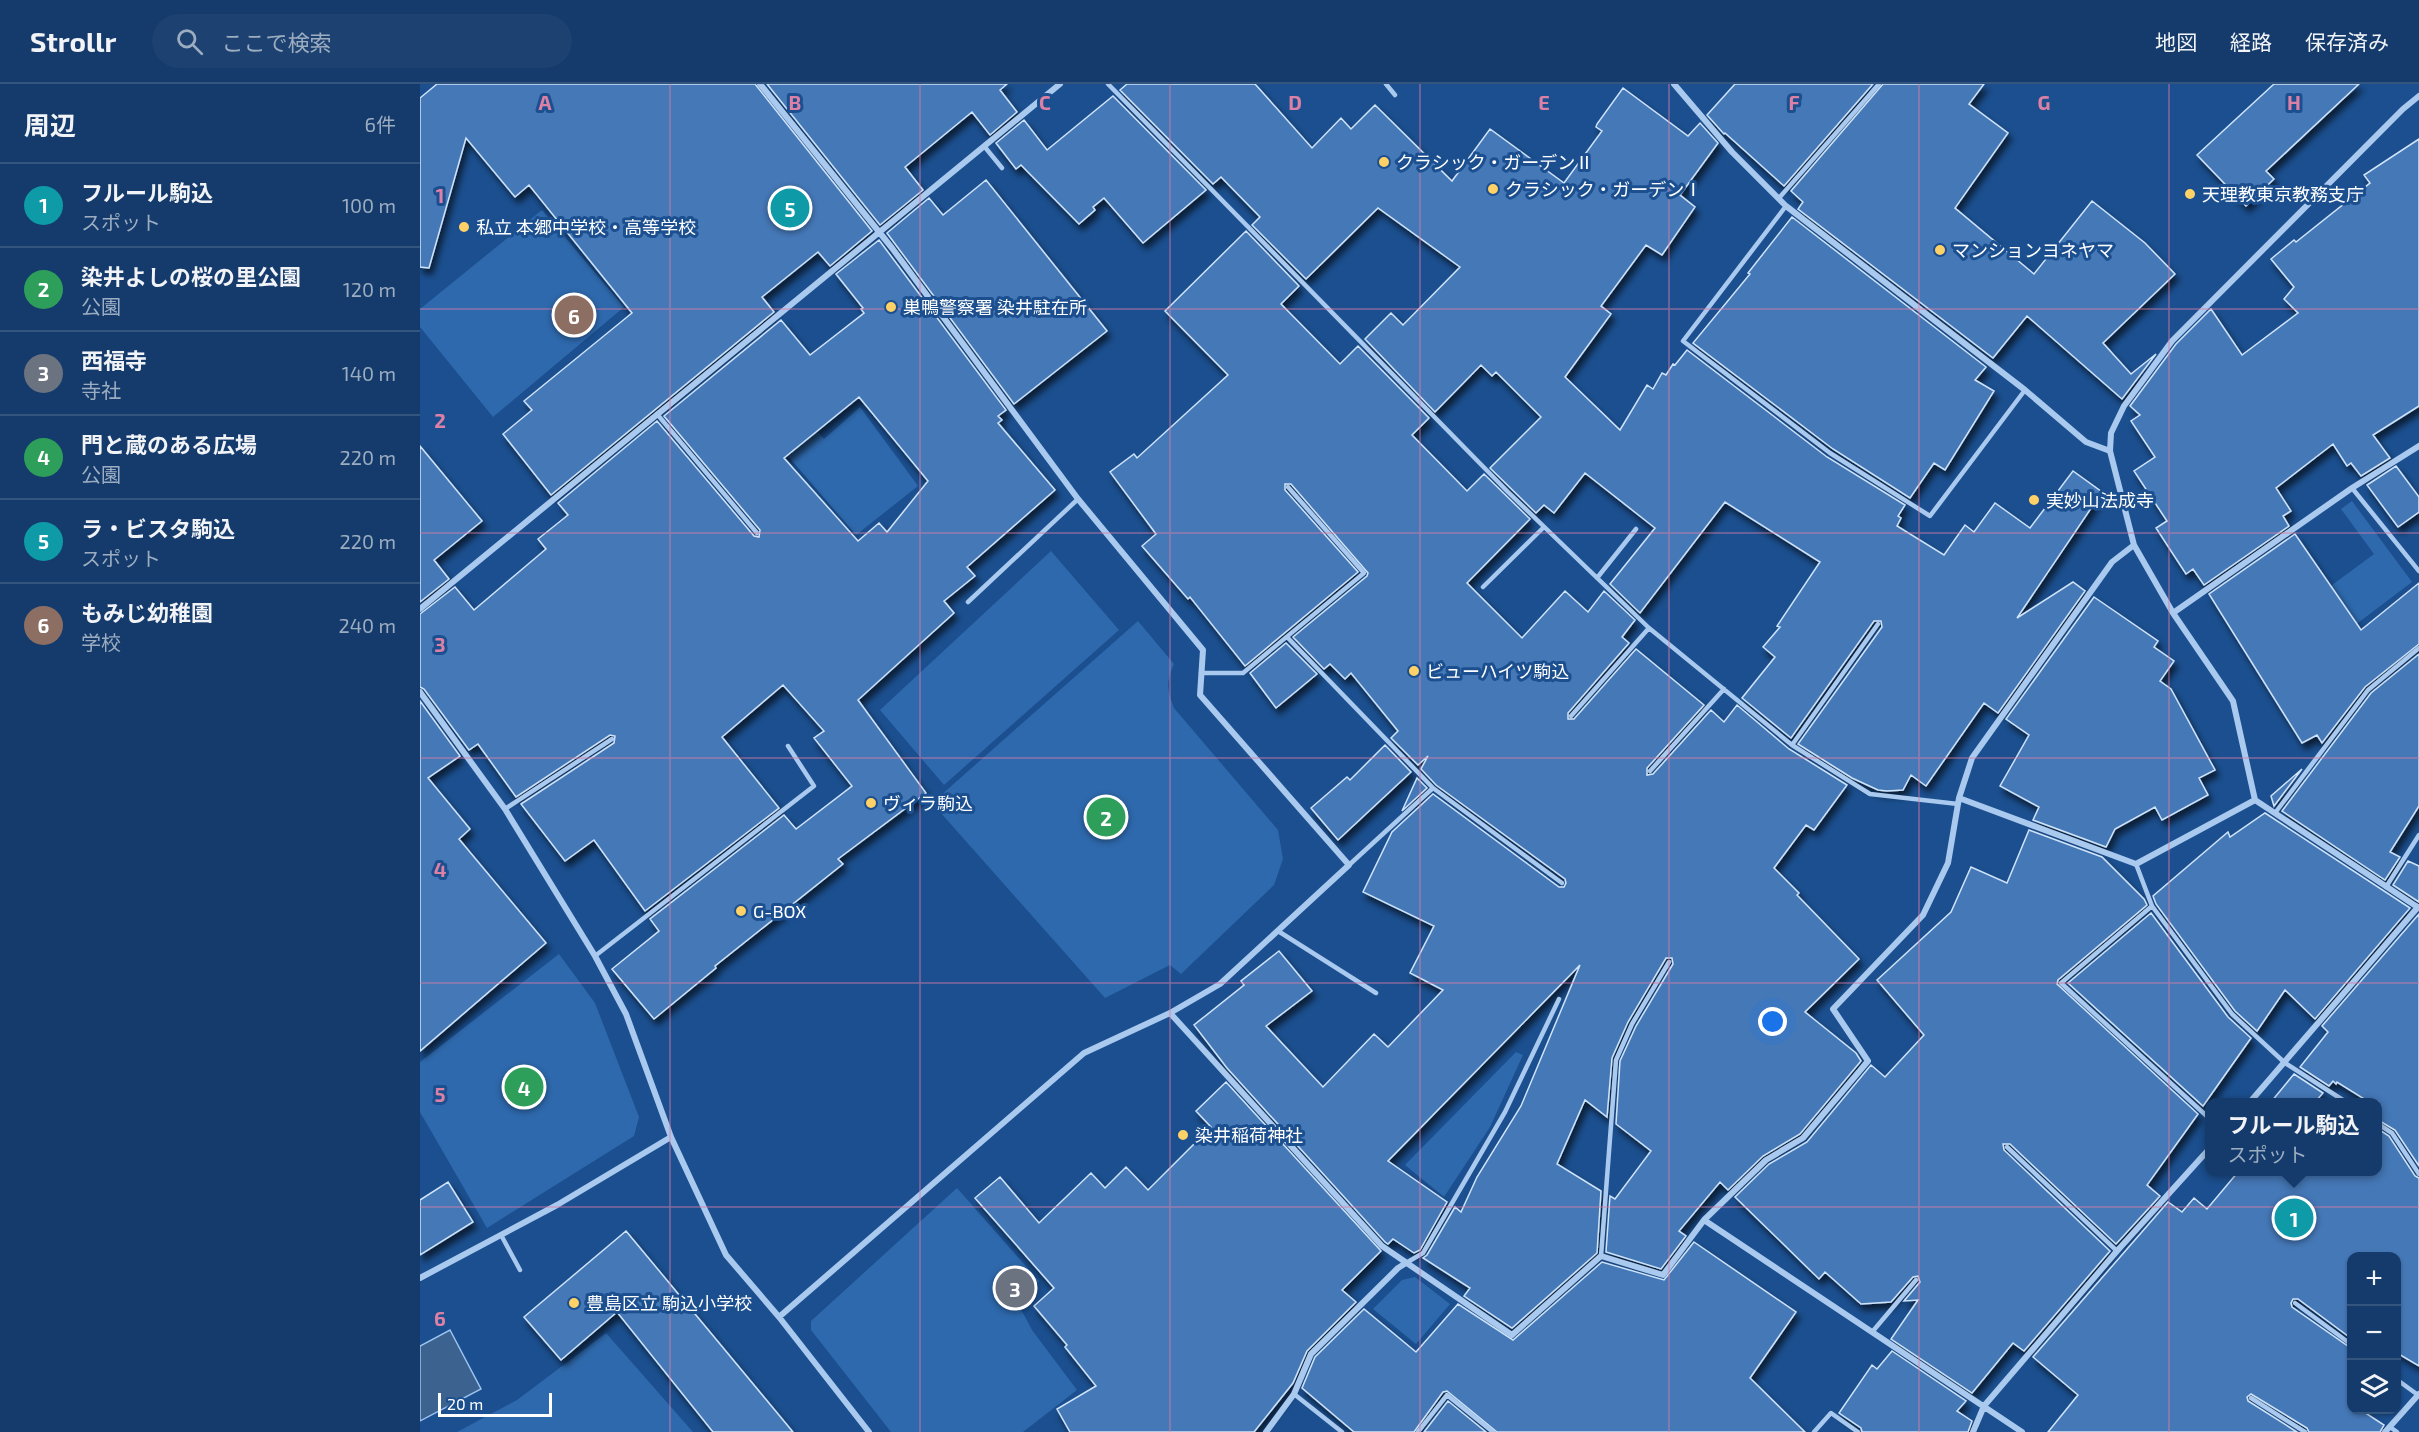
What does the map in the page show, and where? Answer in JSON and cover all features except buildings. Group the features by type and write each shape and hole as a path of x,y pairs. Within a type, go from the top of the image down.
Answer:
{"street":[{"path":"760,84 879,232 1078,499 1203,650 1200,695 1349,865 1220,984 1170,1013 1084,1053 779,1317"},
{"path":"420,609 1060,84"},
{"path":"1674,84 1732,152 1786,206 2025,390 2086,442 2110,451"},
{"path":"2254,1098 2418,908 2255,801 2233,701 2173,613 2134,545 2110,451 2111,433 2124,406 2172,341 2403,109 2419,96"},
{"path":"2173,613 2352,488 2419,446"},
{"path":"1170,1013 1382,1246 1512,1335 1601,1256 1663,1275 1704,1220 1766,1160 1803,1138 1868,1061 1833,1009 1923,915 1948,862 1959,801 1972,759 2112,562 2134,545"},
{"path":"420,692 505,808 595,957 626,1014 671,1137 726,1255 779,1317 869,1432"},
{"path":"1959,801 2136,864 2255,801"},
{"path":"420,1278 557,1205 671,1137"},
{"path":"1973,1432 1984,1406 2117,1251 2205,1154"},
{"path":"1704,1220 2022,1432"},
{"path":"1266,1432 1294,1394 1311,1354 1398,1268 1406,1263"},
{"path":"2388,1429 2419,1394"}],"lane":[{"path":"1108,84 1544,527 1649,628 1792,745 1870,794 1959,801"},
{"path":"1386,84 1395,95"},
{"path":"1779,198 1879,84"},
{"path":"984,146 1002,168"},
{"path":"1786,206 1683,341 1830,453 1930,516 2025,390"},
{"path":"657,414 757,533"},
{"path":"1201,673 1243,673 1364,573 1288,487"},
{"path":"2352,488 2419,571"},
{"path":"968,602 1078,499"},
{"path":"1483,586 1544,527"},
{"path":"1597,578 1636,529"},
{"path":"1792,745 1878,624"},
{"path":"1570,716 1649,628"},
{"path":"1287,637 1433,788 1562,883"},
{"path":"2276,813 2368,690 2419,648"},
{"path":"1650,771 1724,689"},
{"path":"505,808 612,739"},
{"path":"595,957 814,786 788,746"},
{"path":"1349,865 1433,788"},
{"path":"2386,887 2419,835"},
{"path":"2136,864 2152,906 2232,1014 2285,1063 2340,1098"},
{"path":"2152,906 2061,983 2205,1114"},
{"path":"1278,931 1376,993"},
{"path":"1601,1256 1616,1060 1632,1024 1669,962"},
{"path":"1406,1263 1423,1253 1505,1112 1559,999"},
{"path":"2382,1127 2392,1133 2419,1174"},
{"path":"2007,1147 2117,1251"},
{"path":"501,1235 520,1270"},
{"path":"1873,1331 1916,1280"},
{"path":"2295,1303 2347,1341"},
{"path":"2401,1381 2419,1394"},
{"path":"1294,1394 1342,1432"},
{"path":"1418,1432 1447,1395 1493,1432"},
{"path":"2251,1398 2305,1432"},
{"path":"1814,1432 1832,1413 1858,1432"},
{"path":"2388,1429 2397,1432"}],"shaded area":[{"path":"542,210 624,307 493,417 420,327 420,309"},
{"path":"755,357 824,439 860,407 918,486 856,535 725,383"},
{"path":"2352,501 2412,582 2350,629 2324,591 2374,554 2341,509"},
{"path":"1051,551 1119,630 944,785 880,710"},
{"path":"1138,621 1174,664 1168,686 1174,708 1278,830 1283,859 1274,885 1181,974 1170,965 1105,998 932,803"},
{"path":"559,954 595,1003 639,1117 634,1136 487,1228 420,1112 420,1062"},
{"path":"1516,1052 1523,1055 1490,1127 1444,1197 1405,1165"},
{"path":"957,1188 1039,1281 1016,1300 1032,1330 1077,1390 1023,1432 891,1432 811,1330 811,1321"},
{"path":"1415,1277 1450,1304 1416,1344 1373,1309 1402,1280"},
{"path":"450,1330 481,1389 420,1421 420,1346"},
{"path":"606,1333 693,1432 457,1432 517,1400"}],"place":[{"name":"クラシック・ガーデンⅡ","path":"1384,162"},
{"name":"クラシック・ガーデンⅠ","path":"1493,189"},
{"name":"天理教東京教務支庁","path":"2190,194"},
{"name":"ラ・ビスタ駒込","path":"790,208"},
{"name":"私立 本郷中学校・高等学校","path":"464,227"},
{"name":"マンションヨネヤマ","path":"1940,250"},
{"name":"巣鴨警察署 染井駐在所","path":"891,307"},
{"name":"もみじ幼稚園","path":"574,315"},
{"name":"実妙山法成寺","path":"2034,500"},
{"name":"ビューハイツ駒込","path":"1414,671"},
{"name":"ヴィラ駒込","path":"871,803"},
{"name":"染井よしの桜の里公園","path":"1106,817"},
{"name":"G-BOX","path":"741,911"},
{"name":"門と蔵のある広場","path":"524,1087"},
{"name":"染井稲荷神社","path":"1183,1135"},
{"name":"フルール駒込","path":"2294,1218"},
{"name":"西福寺","path":"1015,1288"},
{"name":"豊島区立 駒込小学校","path":"574,1303"}]}
